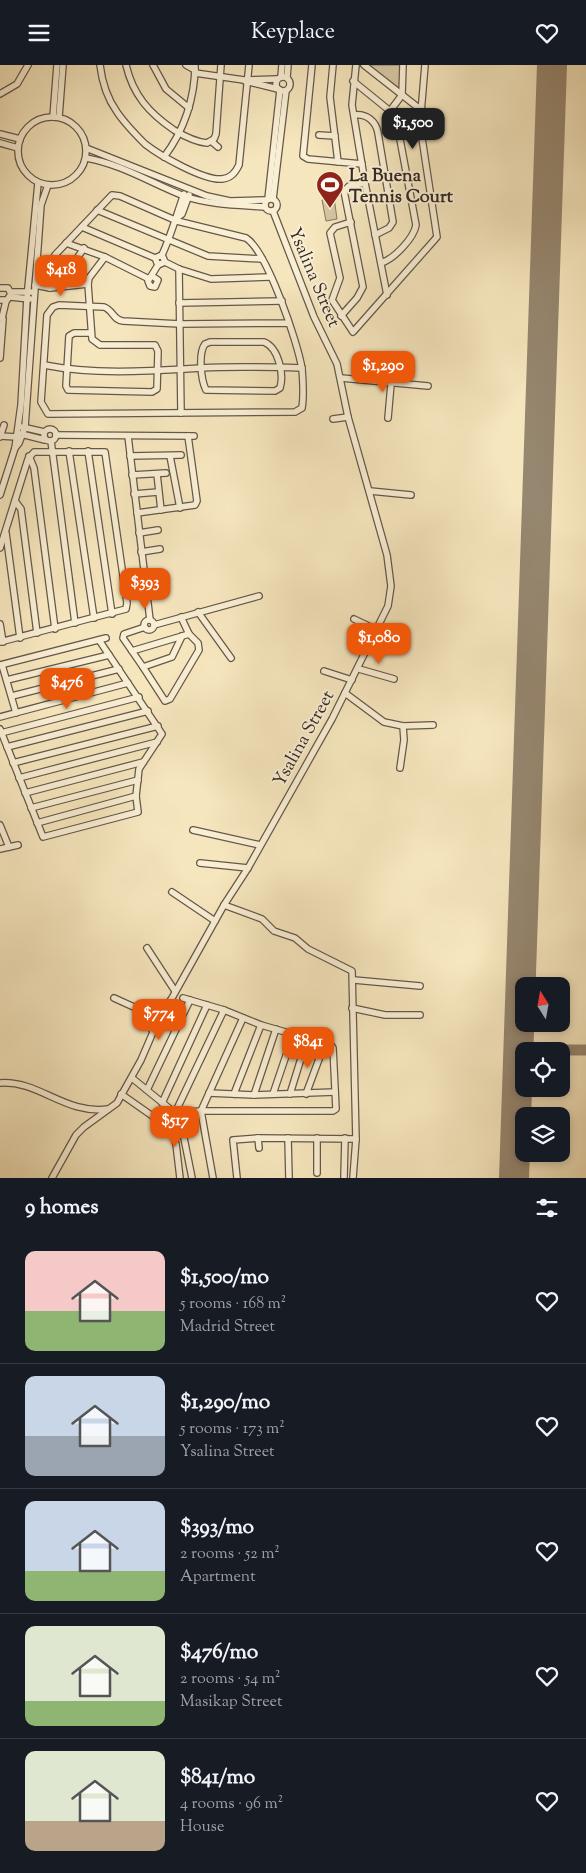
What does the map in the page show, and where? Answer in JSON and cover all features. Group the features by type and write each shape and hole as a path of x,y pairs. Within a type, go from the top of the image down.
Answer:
{"street":[{"path":"0,94 17,84 28,65"},
{"path":"56,117 57,65"},
{"path":"56,117 62,65"},
{"path":"100,65 107,95 115,111 135,135 164,157 215,179 222,179 236,172 241,155 246,80 249,65"},
{"path":"126,65 132,85 145,107 180,134 202,143 211,141 216,134 221,65"},
{"path":"153,65 166,89 189,108"},
{"path":"186,65 221,78 246,80 282,78 290,84 281,90 246,80"},
{"path":"86,147 188,189 230,201 268,201 277,206 273,211 269,211 268,201 281,90 282,65"},
{"path":"282,78 288,65"},
{"path":"312,65 302,153 308,159 362,165"},
{"path":"333,65 330,90 338,162"},
{"path":"356,65 353,81 354,115 387,295"},
{"path":"364,65 420,109"},
{"path":"390,111 402,95 403,65"},
{"path":"350,223 335,227 330,231 340,278 332,301 352,332 437,237 420,131 420,109 425,65"},
{"path":"164,157 180,134 189,108 195,69"},
{"path":"353,81 390,111 397,121 416,225 412,235 392,258 382,263"},
{"path":"354,115 360,114 367,117 375,124 378,133 393,222 389,228 375,235"},
{"path":"56,117 70,122 78,128 86,147 86,158 82,167 72,179 58,185 48,185 38,183 23,171 19,162 18,148 20,139 32,123 41,119 56,117"},
{"path":"0,134 20,139"},
{"path":"319,135 335,136"},
{"path":"211,141 218,147"},
{"path":"0,143 18,148"},
{"path":"86,158 113,165 186,196 228,206 268,201"},
{"path":"22,427 28,295 38,183"},
{"path":"341,316 363,287 344,191 349,186 365,183"},
{"path":"0,495 22,427 35,300 40,205 48,185"},
{"path":"155,258 162,255 177,219 177,212 188,189"},
{"path":"50,288 51,263 66,243 109,197 116,195 177,219 246,238 253,244 262,259 282,301 289,323 302,368 303,401 299,411 48,414 41,402 49,312 59,305 109,309 118,320 180,324 289,323"},
{"path":"98,210 168,241 208,256 262,259"},
{"name":"Ysalina Street","path":"52,1178 76,1135 92,1120 117,1103 132,1078 153,1031 175,991 224,905 248,868 359,669 388,606 392,586 387,555 348,417 336,358 314,317 273,211"},
{"path":"82,227 155,258 158,265"},
{"path":"66,243 84,248 150,277 158,265 165,262"},
{"path":"68,285 71,267 84,248"},
{"path":"162,255 165,262 179,269 211,279 270,277"},
{"path":"90,333 74,333 68,336 66,386 73,391 152,392 157,389 158,351 155,345 100,345 94,342 90,333 88,307 89,277 105,257"},
{"path":"179,269 181,413"},
{"path":"36,285 50,288 88,284"},
{"path":"0,288 6,287 0,358"},
{"path":"6,297 28,295 35,292"},
{"path":"28,295 35,300"},
{"path":"179,303 282,301"},
{"path":"264,341 273,347 280,368 281,386 278,390 209,391 204,388 201,351 205,344 264,341"},
{"path":"44,365 66,369 158,371 202,368 302,368"},
{"path":"341,377 428,386"},
{"path":"388,418 391,383"},
{"path":"333,419 348,417"},
{"path":"4,425 0,436 18,440 48,440 56,435 191,436 197,501 193,506 137,513"},
{"path":"22,427 44,432 51,429 56,435"},
{"path":"44,432 51,451 75,623"},
{"path":"128,436 141,552 152,622"},
{"path":"0,548 29,456 34,452 51,451 105,452 108,459 127,607 123,611 1,642 0,624"},
{"path":"69,451 94,618"},
{"path":"88,451 112,614"},
{"path":"130,456 180,455"},
{"path":"29,456 34,468 55,629"},
{"path":"170,456 180,508"},
{"path":"132,475 166,473"},
{"path":"156,474 161,510"},
{"path":"370,491 411,495"},
{"path":"134,494 158,492"},
{"path":"15,501 21,509 37,633"},
{"path":"139,533 158,530"},
{"path":"6,531 20,638"},
{"path":"141,552 160,549"},
{"path":"181,617 189,634 200,647 170,699 165,701 123,638 124,634 145,627 145,622 181,617 259,596"},
{"path":"198,612 230,658"},
{"path":"354,619 378,630"},
{"path":"132,651 189,634"},
{"path":"142,667 172,657 181,642 182,636"},
{"path":"16,713 1,665 106,639"},
{"path":"99,640 148,711 162,734 143,762 136,796 138,813 43,837 1,731 138,697"},
{"path":"7,680 109,655"},
{"path":"12,696 119,669"},
{"path":"359,669 394,679"},
{"path":"324,671 352,680"},
{"path":"0,717 128,683"},
{"path":"345,693 384,722 403,726 433,725"},
{"path":"7,747 148,711"},
{"path":"13,763 158,726"},
{"path":"400,768 404,739 403,726"},
{"path":"19,778 157,742"},
{"path":"25,793 143,762"},
{"path":"31,808 138,780"},
{"path":"37,823 136,796"},
{"path":"0,825 9,847"},
{"path":"193,830 260,845"},
{"path":"0,849 18,845"},
{"path":"200,863 248,868"},
{"path":"172,892 215,921"},
{"path":"224,905 262,919 274,931 295,938 312,952 349,969 353,974 352,1008 356,1139 353,1178"},
{"path":"147,948 175,991"},
{"path":"354,980 420,986"},
{"path":"114,998 136,1008 153,1031"},
{"path":"132,1078 177,1113 201,1111 333,1111 336,1109 333,1047 183,998"},
{"path":"147,1090 190,1000"},
{"path":"162,1103 207,1005"},
{"path":"352,1008 385,1015 420,1015"},
{"path":"192,1178 177,1113 224,1010"},
{"path":"213,1178 201,1111 243,1018"},
{"path":"234,1094 261,1025"},
{"path":"254,1095 276,1029"},
{"path":"273,1094 293,1035"},
{"path":"290,1094 307,1039"},
{"path":"306,1093 325,1043"},
{"path":"0,1083 13,1084 39,1092 81,1109 110,1109"},
{"path":"209,1093 254,1095 335,1092"},
{"path":"121,1094 171,1129 176,1144 180,1178"},
{"path":"236,1178 232,1140 258,1138 356,1139"},
{"path":"258,1138 259,1148"},
{"path":"288,1138 288,1178"},
{"path":"316,1173 317,1138"},
{"path":"344,1177 345,1139"}],"shaded area":[{"path":"367,65 401,65 400,89"},
{"name":"La Buena Tennis Court","path":"334,197 337,219 326,221 322,200"}],"taxiway":[{"path":"570,1050 586,1050"}],"runway":[{"path":"514,1178 552,65"}],"place":[{"name":"La Buena Tennis Court","path":"330,209"}]}
